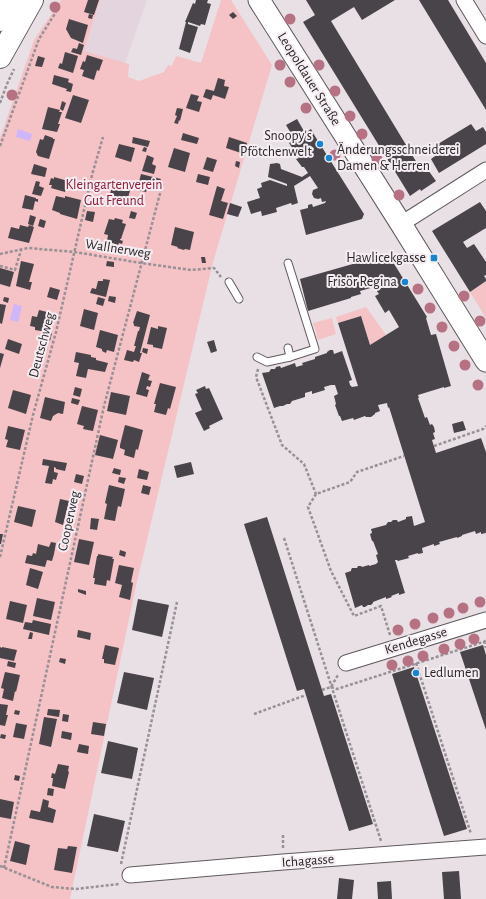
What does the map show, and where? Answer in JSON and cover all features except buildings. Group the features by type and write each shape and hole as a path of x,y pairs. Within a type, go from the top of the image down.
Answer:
{"main road":[{"path":"0,20 9,0"},
{"path":"0,57 32,0"},
{"name":"Leopoldauer Straße","path":"259,0 486,361"}],"street":[{"path":"464,0 486,36"},
{"path":"401,224 486,170"},
{"name":"Kendegasse","path":"346,663 486,620"},
{"name":"Ichagasse","path":"130,876 481,847"}],"lane":[{"path":"257,357 267,362 315,349 288,263"},
{"path":"229,282 239,299"},
{"path":"288,348 290,357"}],"path":[{"path":"0,146 38,39 56,12"},
{"name":"Deutschweg","path":"0,557 33,414 56,332 92,175 103,137"},
{"name":"Cooperweg","path":"4,868 104,406 162,182"},
{"name":"Wallnerweg","path":"0,254 28,248 75,252 191,270 214,268 222,278"},
{"path":"0,266 15,270 21,250"},
{"path":"257,357 259,365 256,377 282,445 304,464 316,494"},
{"path":"434,446 483,429 486,426"},
{"path":"394,649 381,606 354,616 331,571 308,507 316,494 350,482 357,472 404,456"},
{"path":"284,538 385,855"},
{"path":"130,876 119,873 177,602"},
{"path":"322,690 331,687 337,689 485,641 486,648"},
{"path":"331,687 346,663"},
{"path":"416,663 481,847"},
{"path":"254,714 306,695"},
{"path":"0,866 52,887 76,889 121,884 130,876"}],"shaded area":[{"path":"100,0 147,0 125,63 84,51"},
{"path":"18,129 32,134 30,141 16,137"},
{"path":"14,304 22,306 18,322 10,320"}],"green space":[{"name":"Kleingartenverein Gut Freund","path":"61,0 100,0 84,51 129,64 128,77 139,81 164,72 168,65 172,66 176,56 201,63 221,0 231,0 272,65 213,262 136,586 70,899 0,899 0,138 34,40"},
{"path":"486,281 486,318 470,292"},
{"path":"366,307 386,335 370,345 361,316 338,323 336,317"},
{"path":"332,318 336,334 318,340 313,323"}],"place":[{"name":"Snoopy's Pfötchenwelt","path":"320,144"},
{"name":"Änderungsschneiderei Damen & Herren","path":"329,158"},
{"name":"Hawlicekgasse","path":"434,258"},
{"name":"Frisör Regina","path":"405,282"},
{"name":"Ledlumen","path":"416,673"}]}
